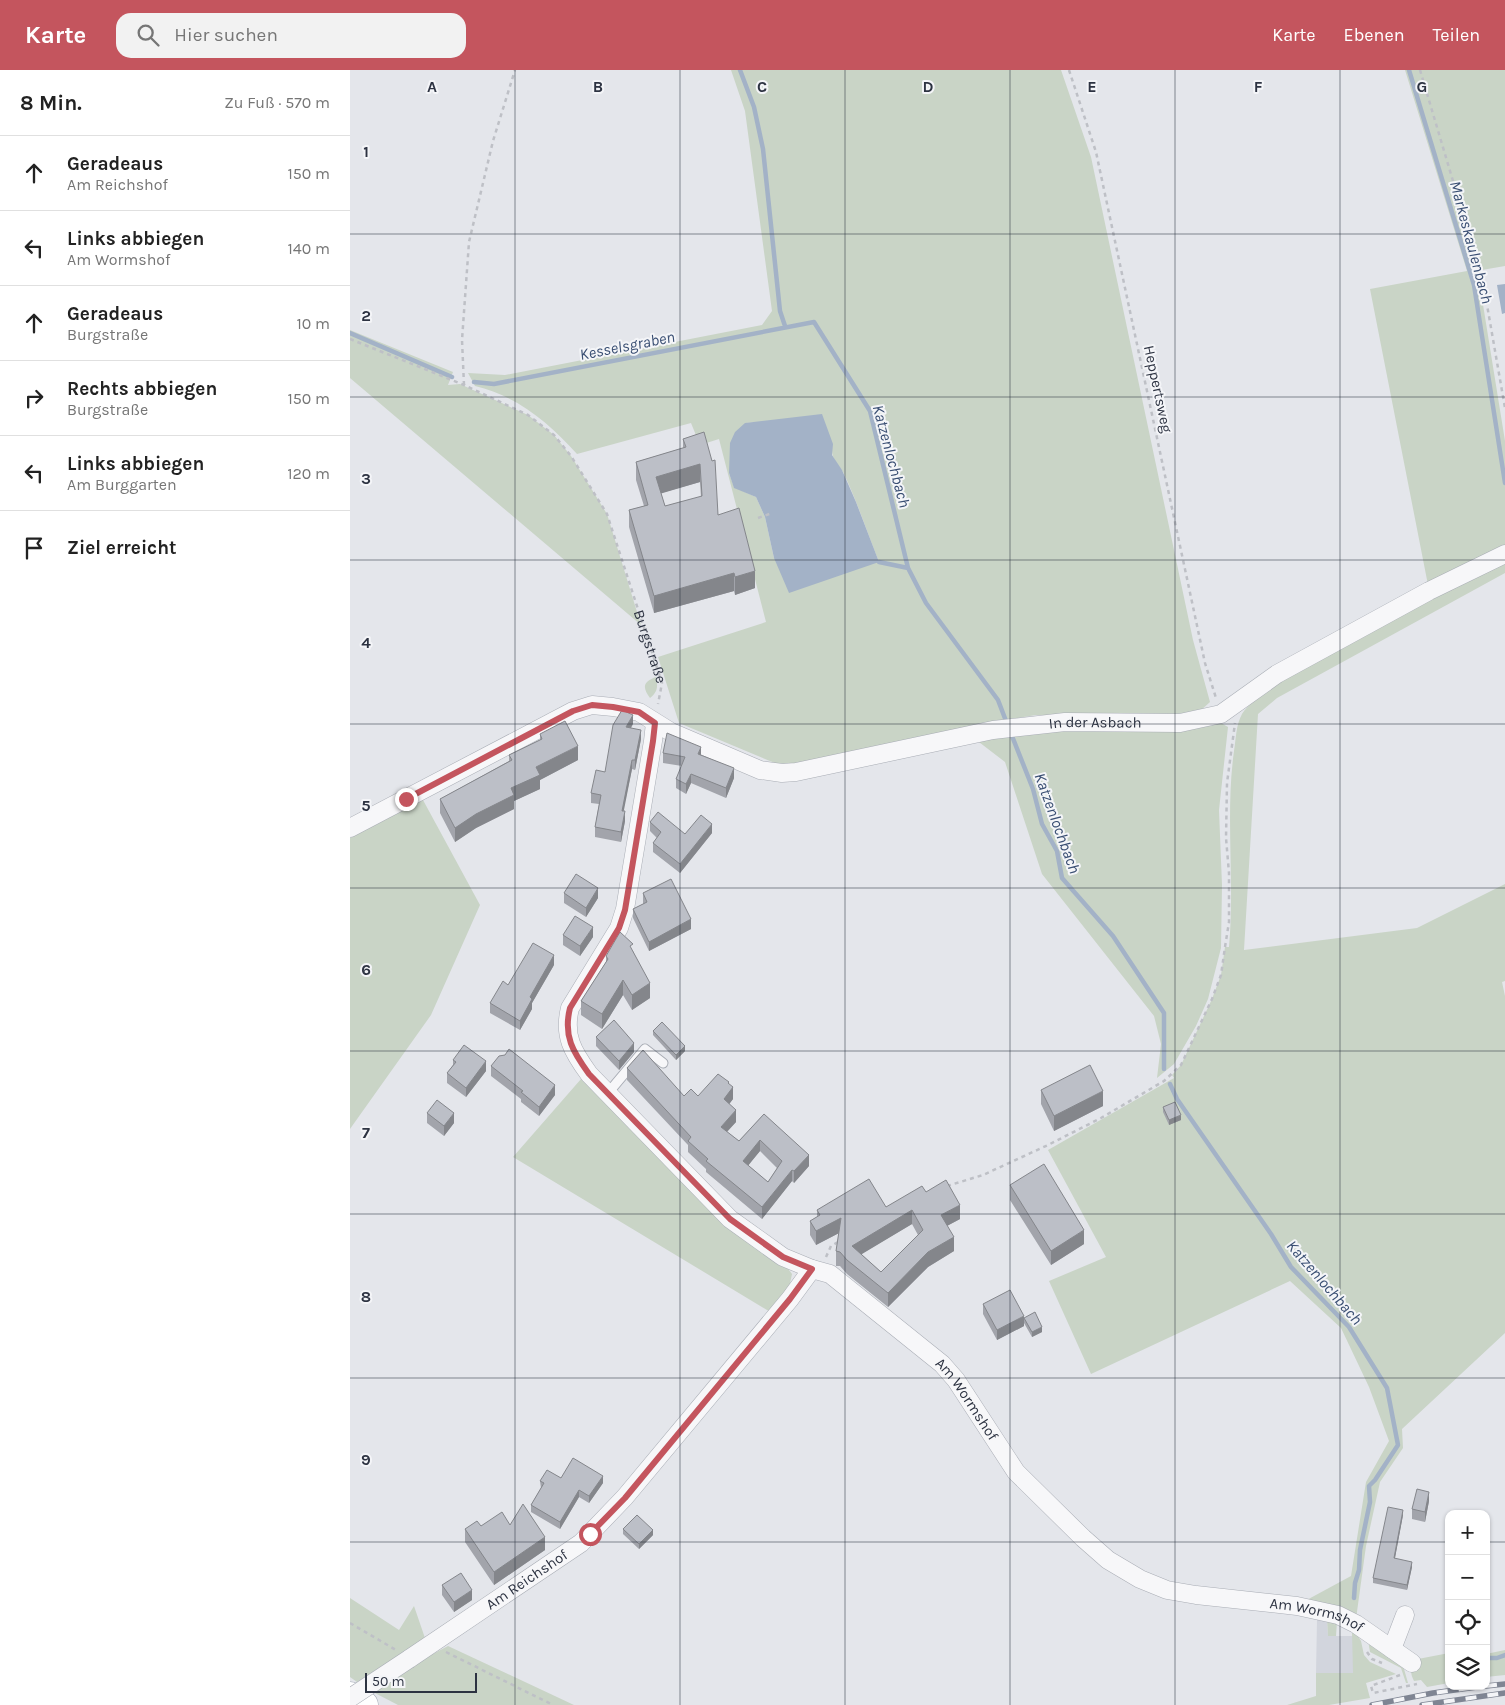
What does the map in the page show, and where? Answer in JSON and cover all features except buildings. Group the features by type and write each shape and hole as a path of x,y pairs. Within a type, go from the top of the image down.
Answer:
{"main road":[{"path":"350,1697 364,1705"}],"street":[{"name":"In der Asbach","path":"350,828 573,711 592,705 639,712 671,732 760,770 782,773 796,772 1015,726 1065,722 1180,723 1222,714 1277,674 1429,591 1505,554"},
{"name":"Am Wormshof","path":"655,723 625,910 619,928 570,1008 567,1020 567,1033 574,1051 589,1074 730,1219 783,1257 830,1274 942,1364 956,1380 1016,1472 1108,1560 1140,1579 1167,1590 1297,1606 1338,1615 1356,1624 1392,1649 1405,1667"},
{"name":"Am Reichshof","path":"350,1697 430,1646 581,1544 625,1498 790,1299 812,1269"},
{"path":"1392,1649 1405,1615"}],"lane":[{"path":"608,1093 645,1049 663,1063"}],"path":[{"path":"464,385 462,340 469,242 493,141 515,70"},
{"name":"Heppertsweg","path":"946,1187 984,1175 1048,1145 1101,1118 1164,1081 1181,1065 1212,999 1221,975 1228,922 1227,783 1236,724 1222,714 1205,663 1096,152 1069,70"},
{"path":"1420,70 1483,282 1505,408"},
{"name":"Burgstraße","path":"350,339 464,385 528,415 554,435 572,456 607,514 662,683 655,723"},
{"path":"758,518 772,513"},
{"path":"812,1269 824,1260 831,1246 847,1237"},
{"path":"350,1623 409,1659"},
{"path":"430,1646 453,1655 553,1705"},
{"path":"1366,1646 1367,1653 1372,1659 1389,1666"},
{"path":"1405,1667 1400,1676 1371,1686 1373,1693 1417,1684"}],"shaded area":[{"path":"1327,1619 1328,1636 1353,1636 1353,1673 1316,1673 1317,1620"}],"green space":[{"path":"731,70 1061,70 1091,157 1193,640 1210,702 1199,712 1162,715 1036,715 992,722 782,766 679,723 658,657 766,622 719,439 700,445 691,423 577,454 531,412 505,396 475,386 468,373 505,375 762,325 772,311 745,111","holes":["773,421 832,451 834,459 843,472 853,494 879,562 774,558 765,517 756,497 734,487 729,473 746,423"]},
{"path":"1405,70 1505,70 1505,266 1476,271 1505,441 1505,548 1428,585 1370,289 1467,271"},
{"path":"350,330 453,372 448,385 460,384 528,415 554,435 571,456 607,514 641,625 350,378"},
{"path":"1505,559 1505,573 1277,698 1258,714 1244,950 1417,928 1505,884 1505,981 1502,982 1505,996 1505,1333 1402,1429 1403,1448 1380,1482 1366,1546 1356,1619 1303,1602 1351,1576 1366,1482 1389,1441 1369,1387 1341,1328 1290,1281 1091,1374 1049,1281 1106,1257 1048,1150 1174,1078 1172,1075 1181,1065 1212,999 1221,975 1225,947 1229,947 1231,922 1231,775 1237,727 1245,710 1270,687"},
{"path":"656,677 657,689 650,698 645,685"},
{"path":"1221,723 1228,727 1219,810 1222,885 1221,948 1208,999 1196,1026 1174,1064 1157,1078 1161,1044 1154,1016 1042,874 1005,762 975,739 1043,729 1196,728"},
{"path":"423,800 480,905 431,1015 350,1129 350,838"},
{"path":"581,1079 722,1218 783,1262 792,1274 789,1288 772,1313 513,1157"},
{"path":"350,1598 399,1630 414,1606 426,1641 357,1682 350,1677"},
{"path":"1317,1614 1337,1622 1336,1636 1328,1636 1327,1619 1317,1620"},
{"path":"1355,1631 1361,1641 1364,1655 1370,1662 1396,1674 1366,1683 1370,1698 1329,1705 1287,1705 1316,1696 1316,1673 1353,1673 1352,1632"},
{"path":"1368,1640 1402,1662 1408,1683 1406,1683 1401,1668 1370,1652"},
{"path":"448,1646 574,1705 398,1705 373,1692 408,1667"},
{"path":"1505,1650 1505,1675 1490,1677 1490,1653"},
{"path":"1445,1654 1445,1684 1427,1687 1421,1680 1414,1681 1412,1669 1418,1659"}],"water":[{"path":"1505,284 1505,313 1502,314 1497,285"},
{"path":"822,414 833,444 832,455 842,470 879,562 789,593 774,558 765,517 756,497 734,488 729,473 730,443 735,432 745,423"}],"waterway":[{"name":"Katzenlochbach","path":"740,70 754,107 763,149 780,311 785,326"},
{"name":"Markeskaulenbach","path":"1409,70 1474,285 1505,483"},
{"name":"Katzenlochbach","path":"474,382 494,384 814,322 870,411 908,568 926,603 998,700 1006,721"},
{"name":"Kesselsgraben","path":"350,333 452,377"},
{"path":"879,562 908,568"},
{"name":"Katzenlochbach","path":"1012,736 1033,789 1042,824 1057,851 1062,878 1113,936 1164,1013 1164,1069"},
{"name":"Katzenlochbach","path":"1170,1084 1177,1099 1271,1234 1291,1267 1349,1327 1387,1388 1398,1445 1369,1486 1370,1502 1360,1550 1354,1598"},
{"name":"Katzenlochbach","path":"1490,1658 1505,1655"}],"railway":[{"path":"1490,1686 1505,1684"},
{"path":"1372,1705 1455,1690"},
{"path":"1422,1705 1505,1693"}],"route":[{"path":"406,799 573,711 592,705 639,712 655,723 625,910 619,928 570,1008 567,1020 567,1033 574,1051 589,1074 730,1219 783,1257 812,1269 790,1299 625,1498 590,1534"}]}
